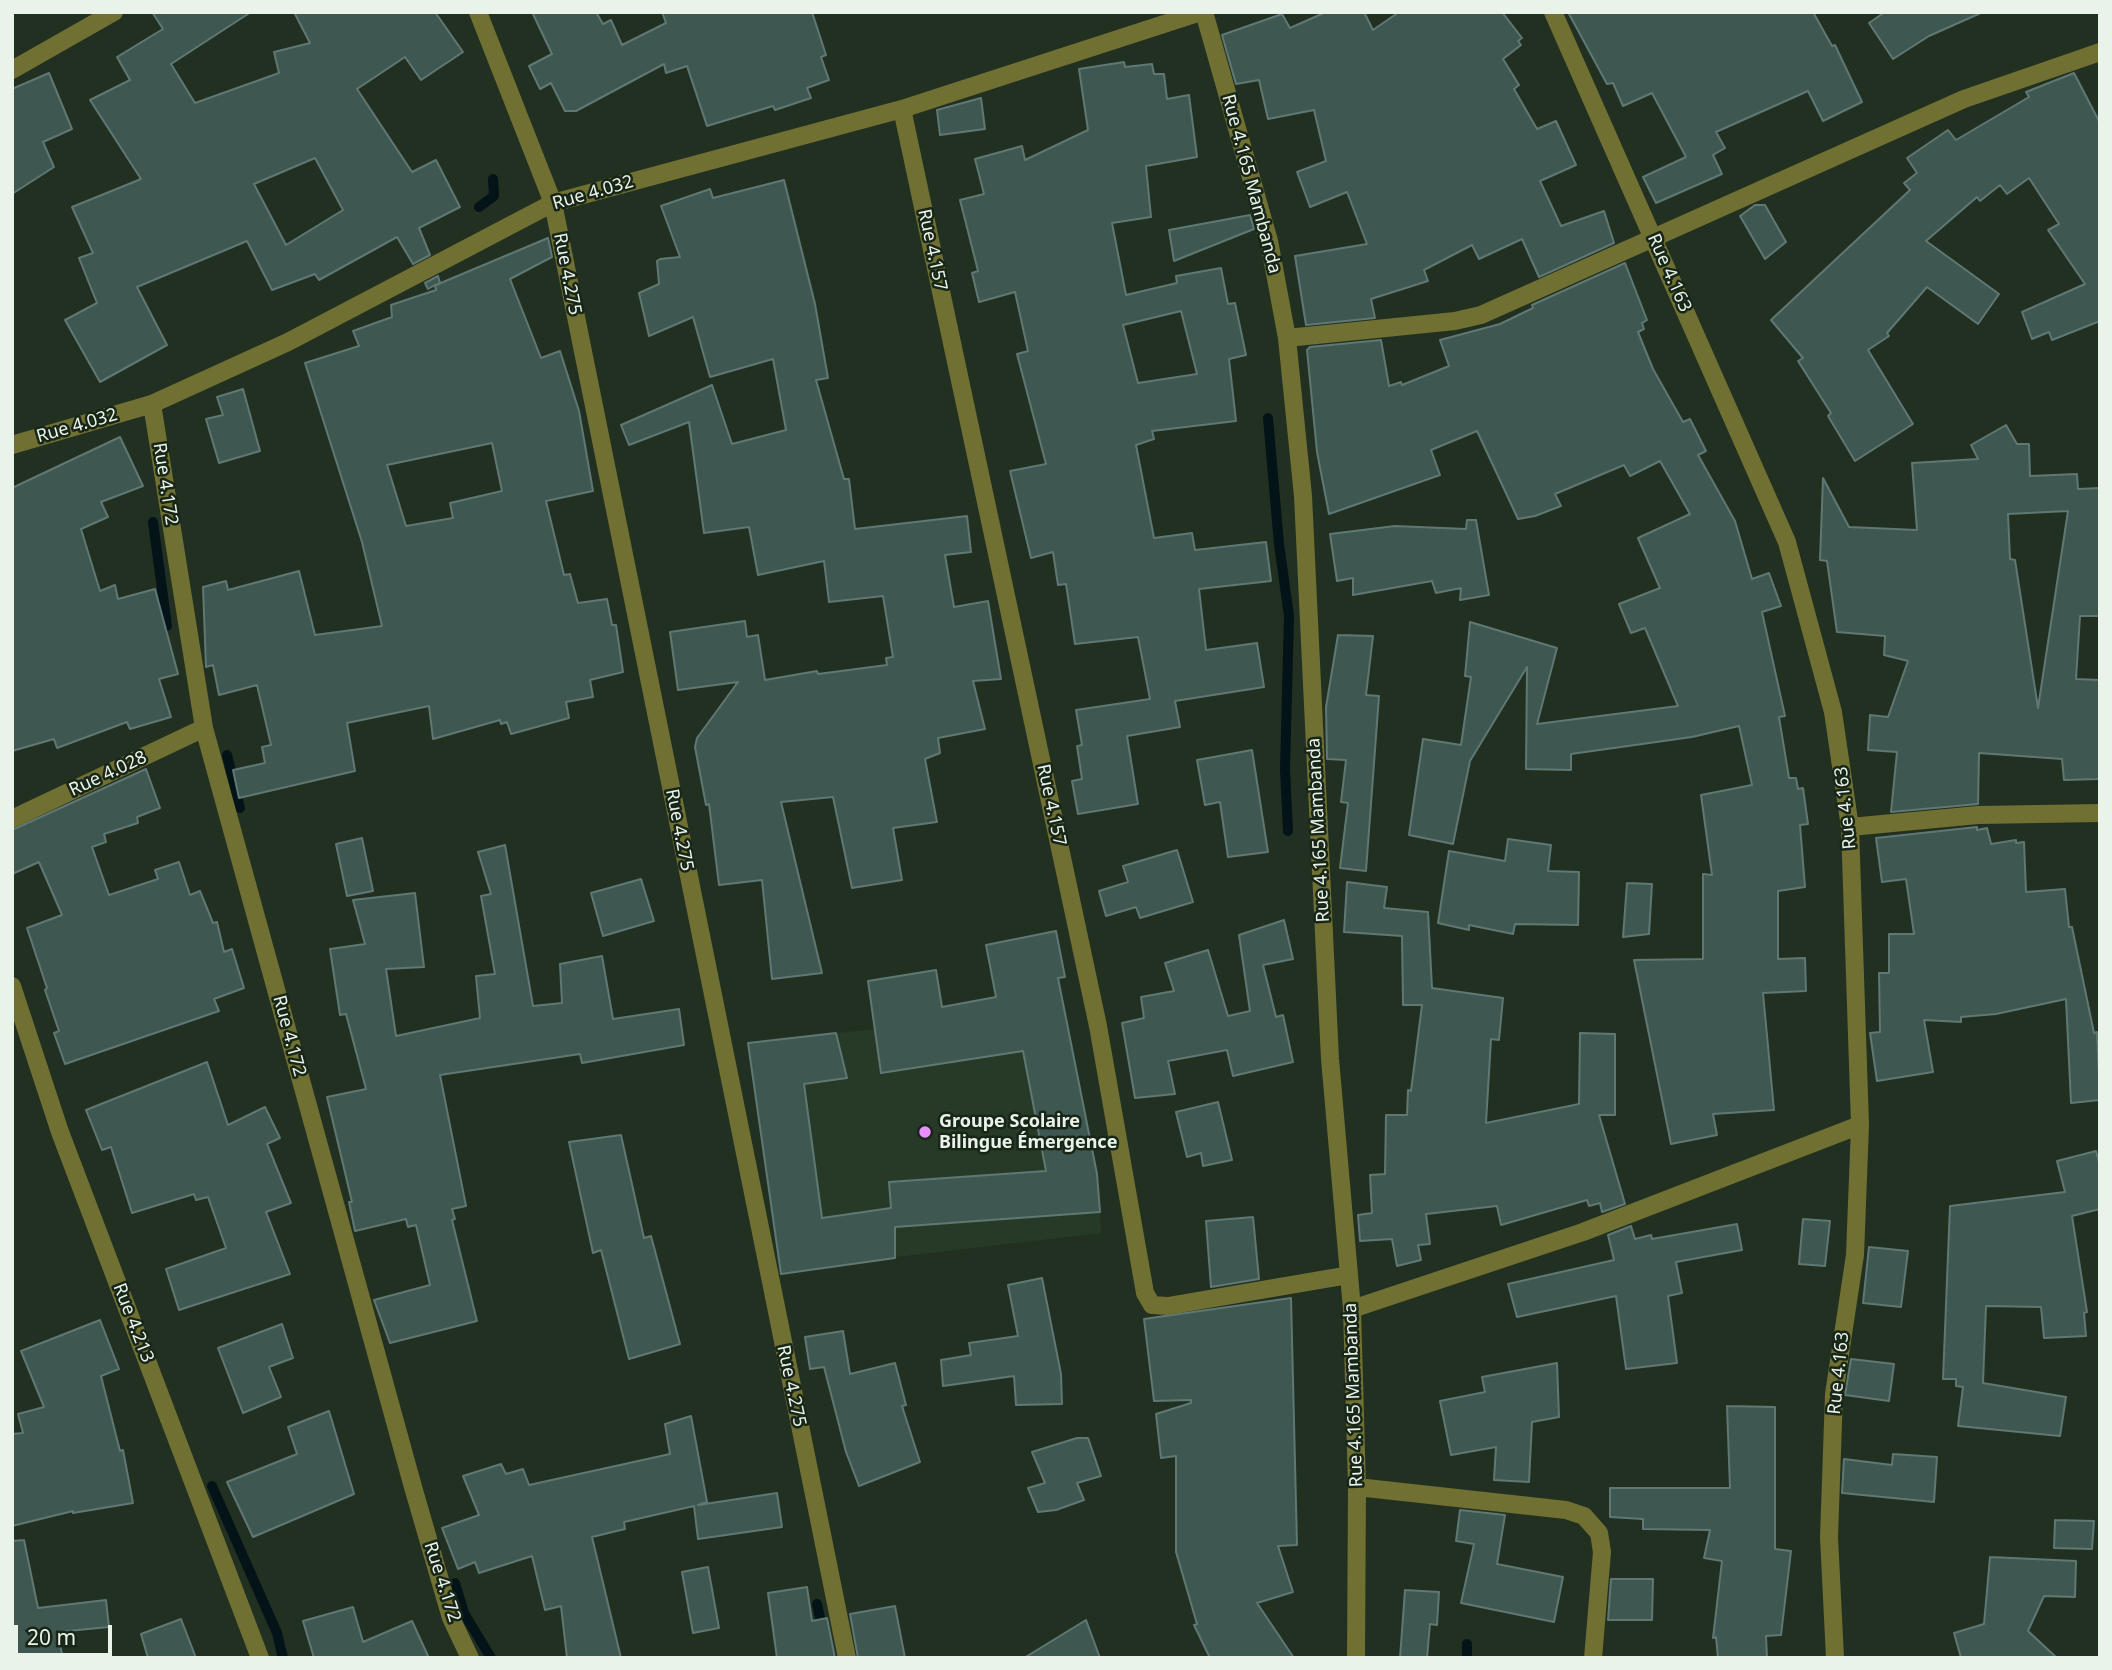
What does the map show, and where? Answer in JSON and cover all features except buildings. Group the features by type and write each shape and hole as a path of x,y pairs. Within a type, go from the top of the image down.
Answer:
{"street":[{"path":"12,69 114,12"},
{"name":"Rue 4.275","path":"478,12 553,203 847,1658"},
{"name":"Rue 4.032","path":"12,445 152,404 288,342 553,203 902,109 1202,12"},
{"name":"Rue 4.165 Mambanda","path":"1202,12 1269,241 1287,338 1304,496 1330,1059 1352,1309 1357,1487 1356,1658"},
{"name":"Rue 4.163","path":"1553,12 1787,542 1833,712 1850,827 1860,1125 1854,1255 1834,1394 1829,1536 1835,1658"},
{"path":"1287,338 1455,321 1481,315 1964,99 2100,52"},
{"name":"Rue 4.157","path":"902,109 1095,1012 1145,1293 1152,1305 1168,1306 1349,1275"},
{"name":"Rue 4.172","path":"152,404 204,729 413,1487 451,1618 470,1658"},
{"name":"Rue 4.028","path":"12,819 204,729"},
{"path":"1850,827 1978,816 2100,813"},
{"name":"Rue 4.213","path":"12,986 60,1132 260,1658"},
{"path":"1352,1309 1583,1232 1860,1125"},
{"path":"1357,1487 1566,1510 1584,1516 1599,1533 1602,1552 1593,1658"}],"shaded area":[{"name":"Groupe Scolaire Bilingue Émergence","path":"1059,986 1097,1168 1095,1194 1099,1193 1101,1233 879,1259 781,1274 748,1043 874,1029 874,1023 964,1009 963,1003"}],"waterway":[{"path":"479,207 494,196 493,179"},
{"path":"1268,418 1279,544 1289,616 1285,769 1288,831"},
{"path":"153,522 167,626"},
{"path":"227,755 240,808"},
{"path":"212,1486 277,1633 283,1658"},
{"path":"455,1583 464,1613 491,1658"},
{"path":"817,1604 823,1631"},
{"path":"1467,1644 1467,1658"}],"place":[{"name":"Groupe Scolaire Bilingue Émergence","path":"925,1132"}]}
